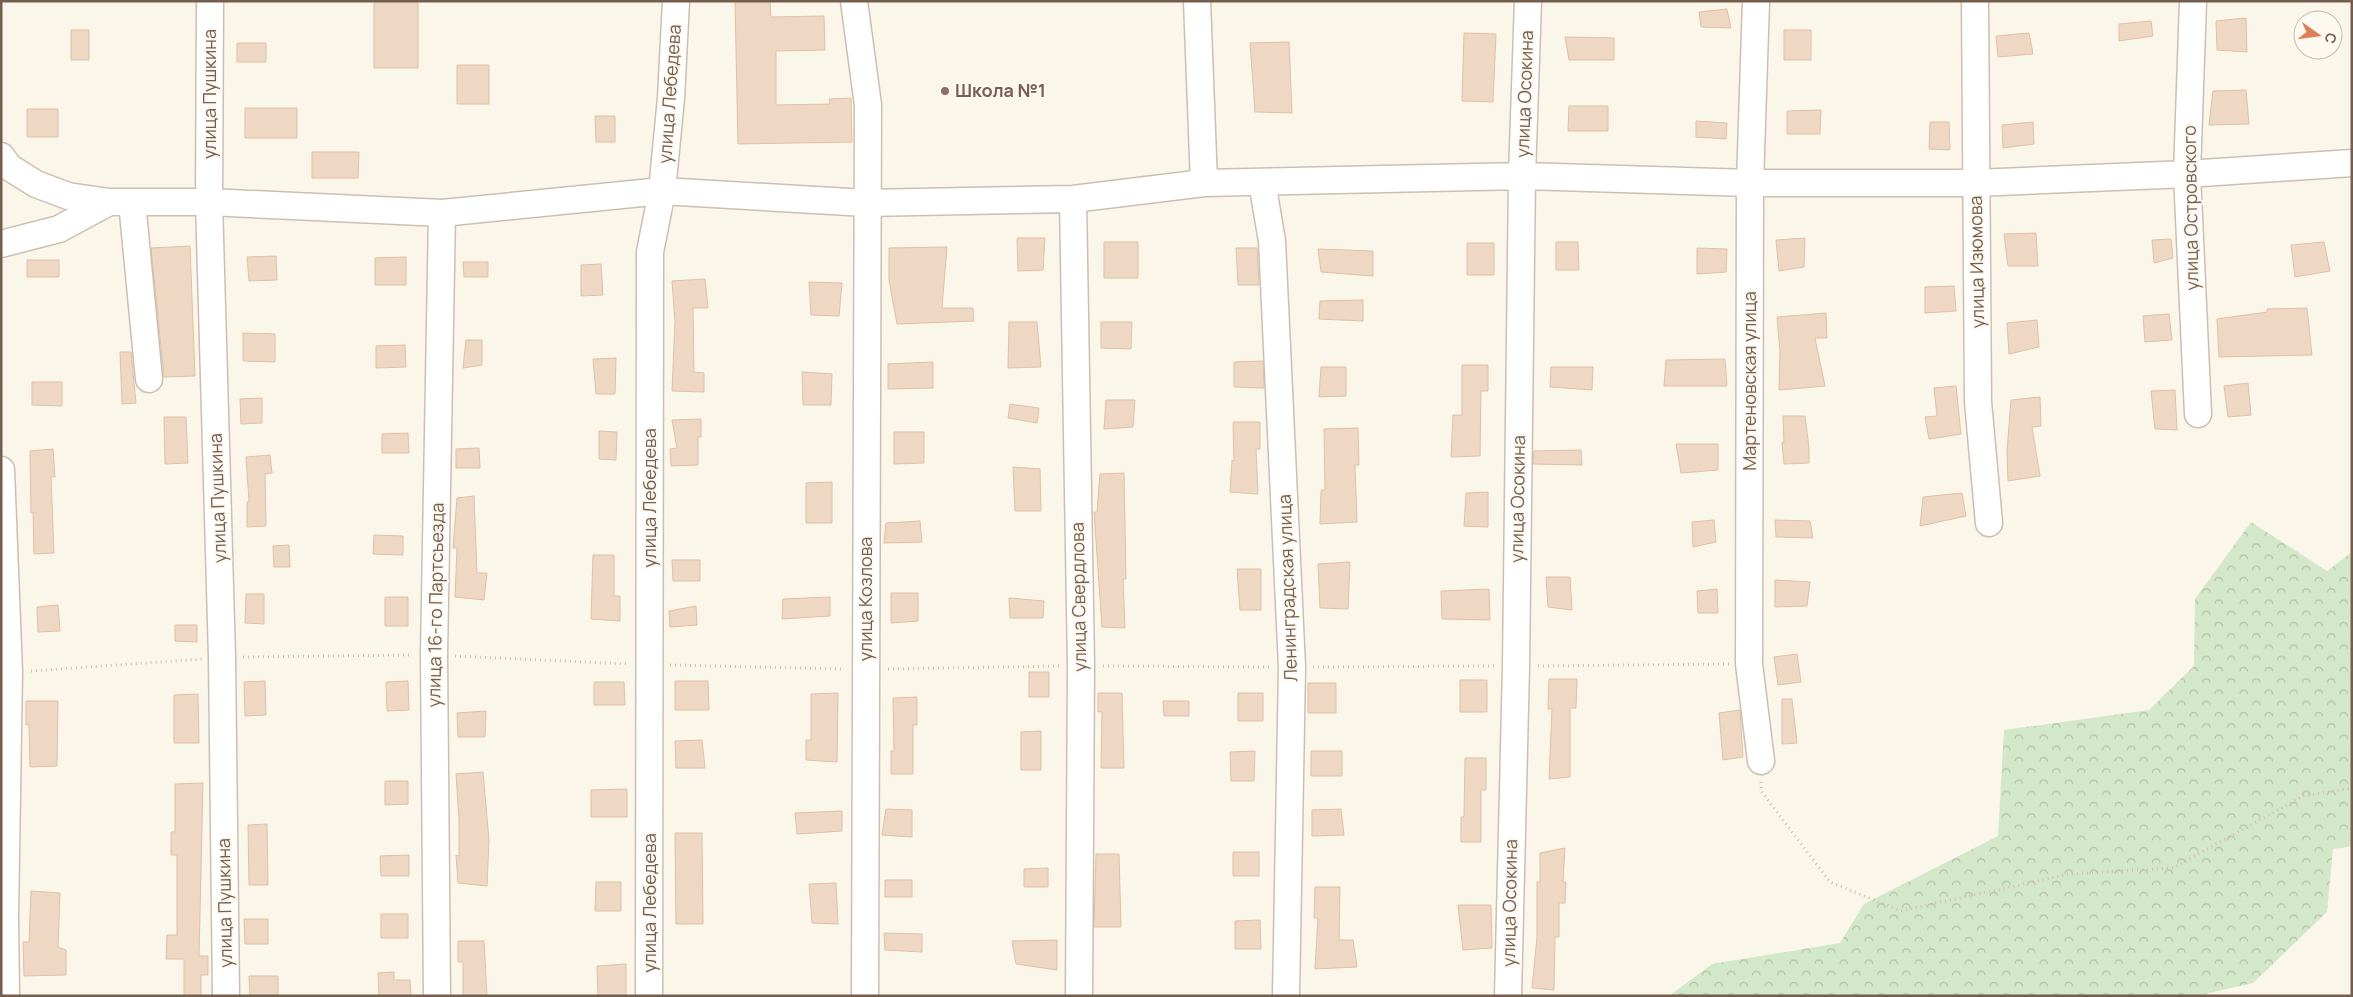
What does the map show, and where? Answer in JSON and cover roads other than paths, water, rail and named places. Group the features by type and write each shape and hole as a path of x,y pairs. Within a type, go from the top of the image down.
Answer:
{"street":[{"name":"улица Пушкина","path":"210,1 209,202 222,657 226,996"},
{"name":"улица Лебедева","path":"649,996 650,252 662,191 671,98 676,1"},
{"name":"улица Козлова","path":"854,1 868,105 866,202 865,996"},
{"path":"1197,1 1204,183"},
{"name":"улица Осокина","path":"1508,996 1516,666 1522,176 1528,1"},
{"name":"Мартеновская улица","path":"1756,1 1750,184 1749,664 1761,761"},
{"name":"улица Изюмова","path":"1976,1 1978,402 1989,523"},
{"name":"улица Островского","path":"2193,1 2187,174 2198,414"},
{"path":"1,156 9,166 36,184 68,196 120,202 209,202 442,214 662,191 866,202 1073,199 1204,183 1522,176 1750,184 1976,183 2187,174 2352,163"},
{"name":"Ленинградская улица","path":"1262,182 1272,241 1292,667 1286,996"},
{"name":"улица Свердлова","path":"1073,199 1081,666 1079,996"},
{"path":"1,244 59,230 120,202"},
{"path":"120,202 149,379"},
{"name":"улица 16-го Партсъезда","path":"437,996 434,655 442,214"},
{"path":"1,470 9,672 4,916 6,996"}],"place":[{"name":"Школа №1","path":"945,91"}]}
